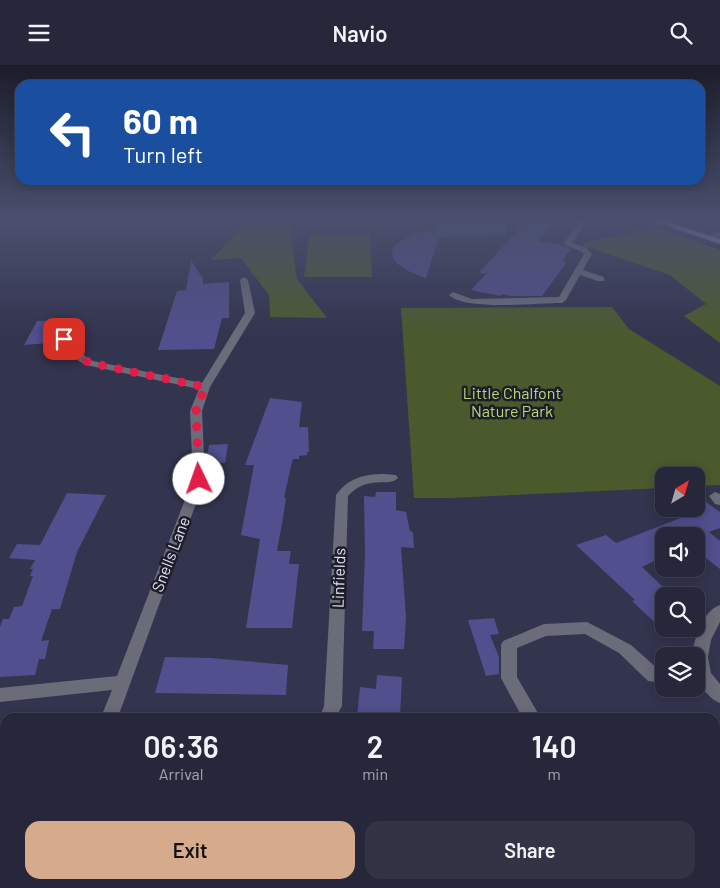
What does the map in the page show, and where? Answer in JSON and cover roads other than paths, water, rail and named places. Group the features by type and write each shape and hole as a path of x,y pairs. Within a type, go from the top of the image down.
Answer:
{"street":[{"path":"453,295 472,302 562,300 585,259"},
{"path":"578,271 601,279"},
{"name":"Snells Lane","path":"111,713 199,479 196,411 205,387 250,313 244,280"},
{"path":"64,339 81,358 90,363 205,387"},
{"name":"Linfields","path":"330,713 333,706 342,495 352,484 366,478 392,478"},
{"path":"702,647 710,622 720,611"},
{"path":"529,713 509,679 509,645 544,630 587,628 625,649 655,676"},
{"path":"705,680 720,696"},
{"path":"0,695 122,682"}],"park label":[{"name":"Little Chalfont Nature Park","path":"512,401"}]}
